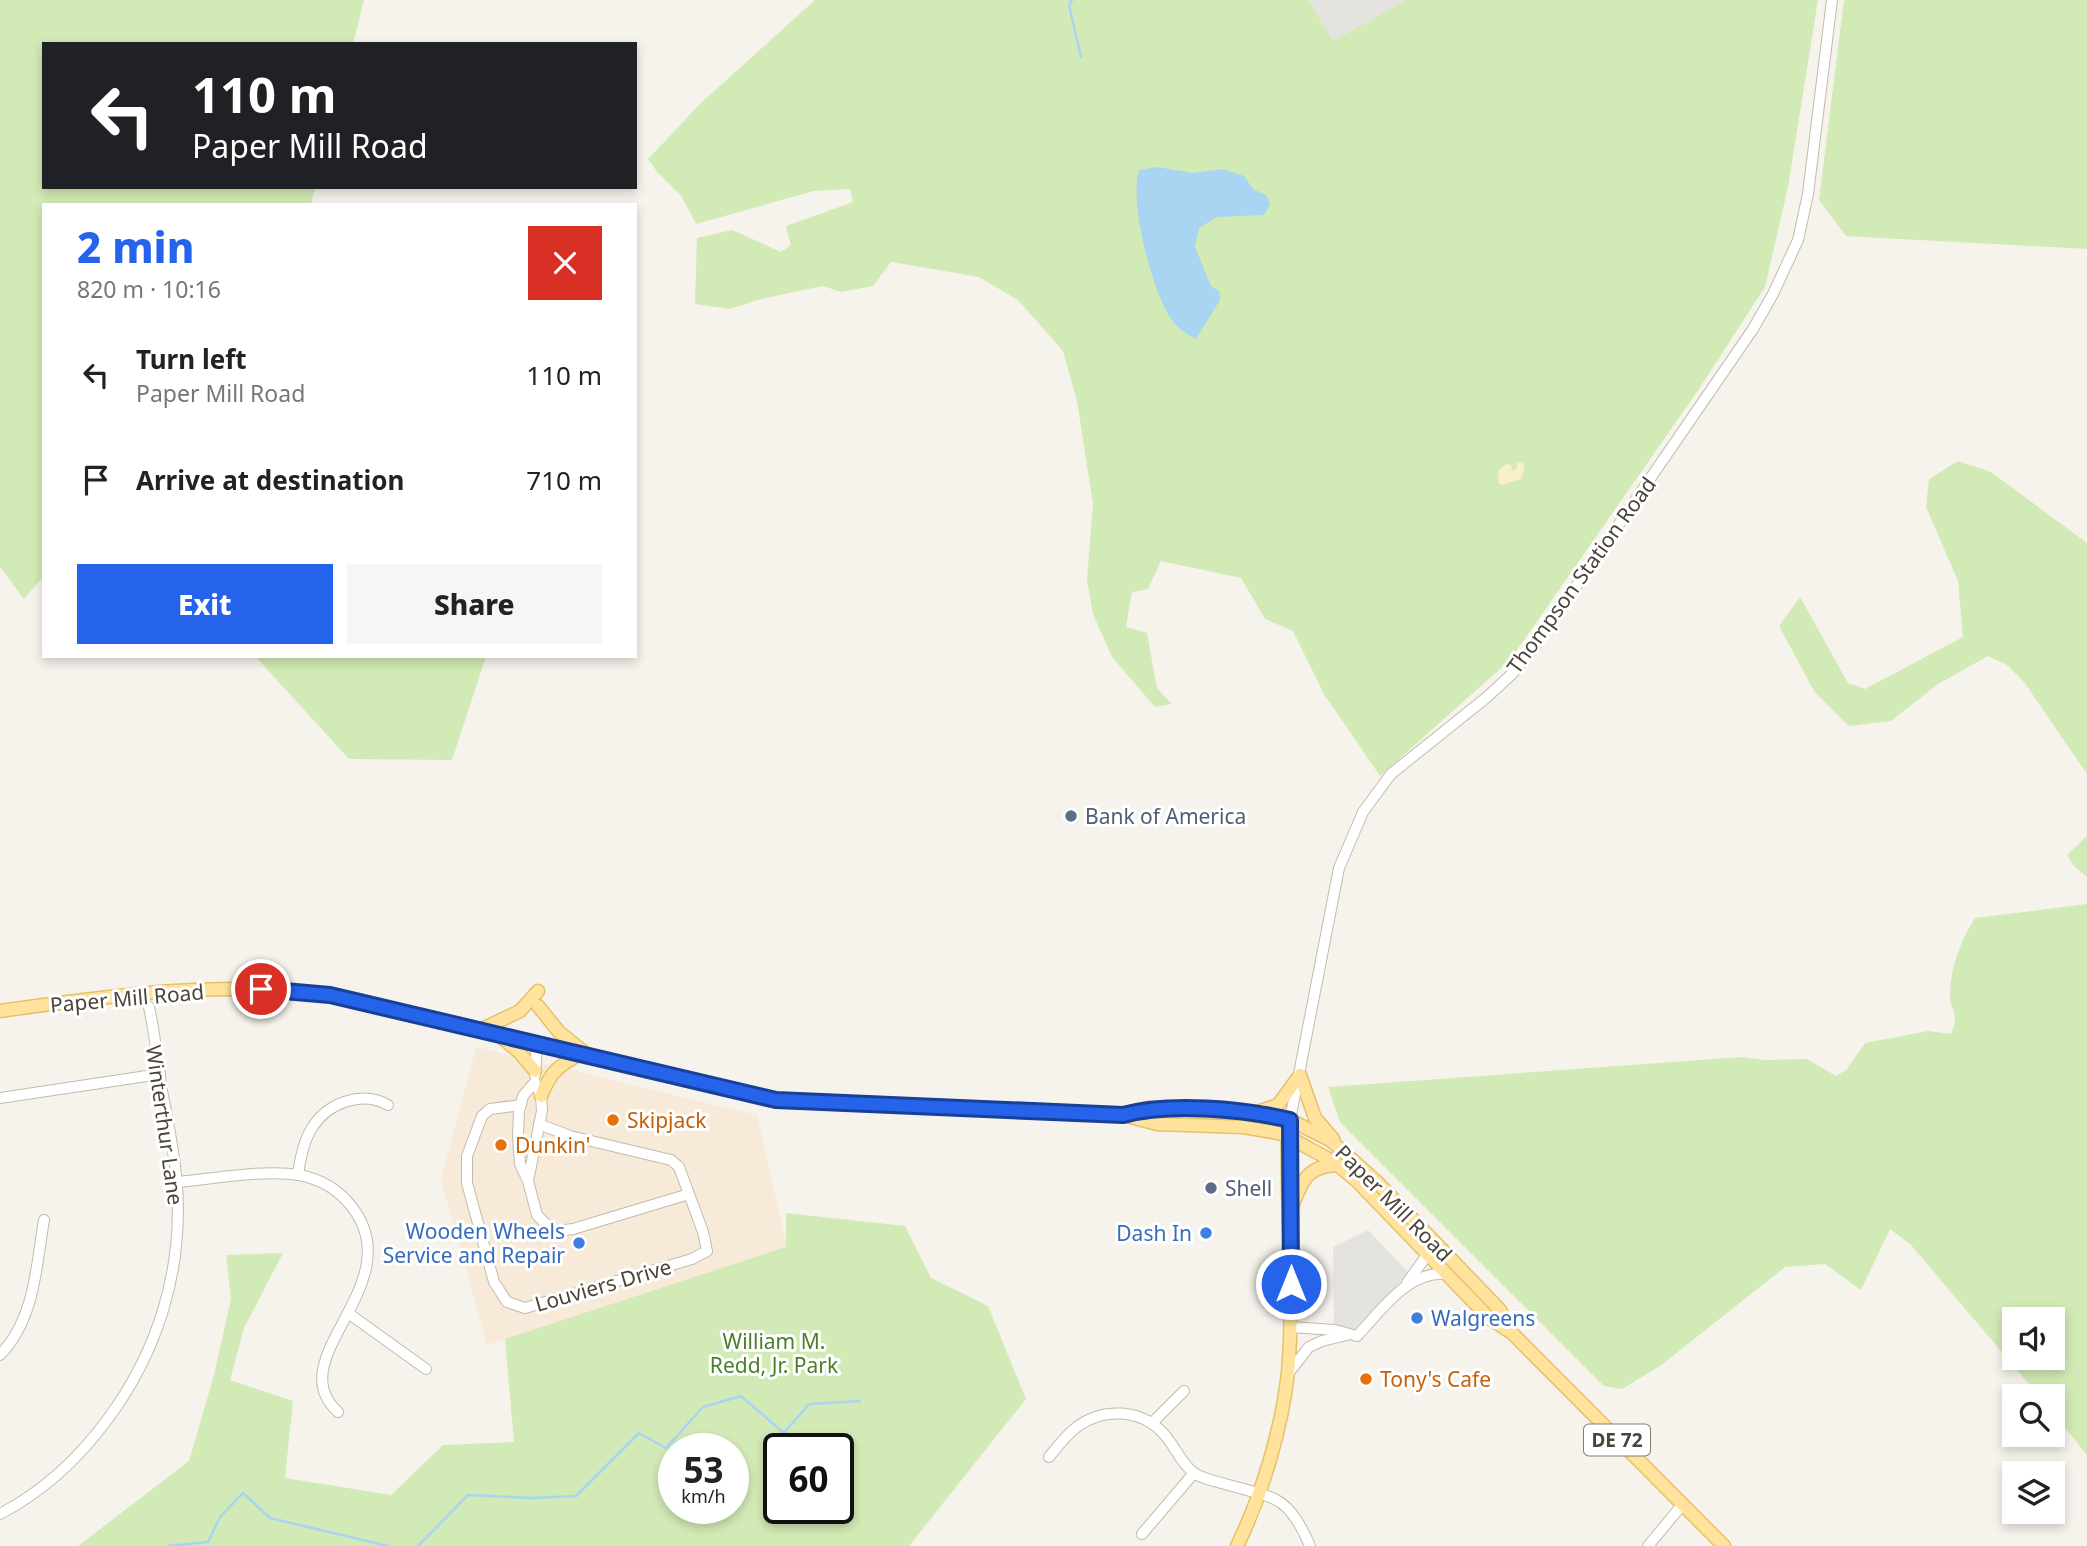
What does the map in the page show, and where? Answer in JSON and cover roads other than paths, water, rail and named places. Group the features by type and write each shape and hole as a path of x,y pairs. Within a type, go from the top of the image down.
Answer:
{"main road":[{"name":"Paper Mill Road","path":"0,1012 144,993 256,989 330,995 776,1100 1123,1115 1157,1124 1244,1127 1288,1137 1315,1150 1357,1181 1489,1318 1512,1333 1724,1546"},
{"path":"485,1030 520,1011 538,992"},
{"path":"538,1006 559,1032 585,1054 561,1065 549,1076 541,1096"},
{"path":"485,1030 503,1037 535,1076"},
{"path":"1255,1113 1278,1105 1300,1075"},
{"path":"1300,1075 1315,1118 1352,1159"},
{"name":"Paper Mill Road","path":"1123,1115 1147,1108 1255,1113 1290,1120 1330,1140 1376,1181 1500,1310 1512,1333"},
{"path":"1237,1546 1259,1494 1278,1423 1287,1375 1290,1327 1290,1120"},
{"path":"1290,1211 1302,1182 1310,1173 1318,1167 1338,1165"},
{"path":"1427,1255 1435,1252 1441,1254 1472,1281"}],"street":[{"name":"Thompson Station Road","path":"1290,1120 1339,868 1363,812 1391,774 1487,697 1513,673 1533,649 1753,329 1773,294 1798,240 1803,219 1832,0"},
{"name":"Winterthur Lane","path":"0,1514 53,1478 84,1448 112,1414 138,1372 157,1332 170,1289 176,1249 177,1182 149,1007"},
{"path":"528,1181 542,1111 535,1076 537,1042"},
{"path":"0,1098 159,1074"},
{"path":"535,1076 523,1096 521,1105 518,1136 520,1164 528,1181 537,1215 551,1229 557,1231 622,1215 689,1194"},
{"path":"298,1175 305,1142 317,1120 326,1112 358,1098 374,1098 388,1105"},
{"name":"Louviers Drive","path":"521,1105 490,1109 482,1116 467,1156 467,1183 494,1282 507,1302 524,1308 692,1258 707,1251 703,1232 679,1167 671,1160 570,1136 539,1124"},
{"path":"177,1182 275,1174 298,1175 314,1178 334,1190 351,1206 362,1226 368,1250 367,1272 359,1294 329,1350 323,1374 326,1396 338,1412"},
{"path":"0,1356 15,1338 28,1310 44,1220"},
{"path":"1290,1327 1335,1330 1357,1336 1405,1286 1427,1255"},
{"path":"1405,1286 1427,1275 1446,1275"},
{"path":"348,1313 426,1368"},
{"path":"1287,1375 1309,1346 1347,1335"},
{"path":"1152,1423 1184,1391"},
{"path":"1049,1457 1073,1430 1097,1416 1108,1413 1125,1414 1152,1423 1194,1473 1276,1499 1288,1508 1310,1546"},
{"path":"1142,1534 1194,1473"},
{"path":"1648,1546 1682,1505"}],"water":[{"path":"1157,167 1193,173 1222,169 1244,176 1253,189 1267,196 1270,204 1264,215 1217,217 1199,228 1195,247 1211,286 1219,291 1220,300 1196,339 1180,329 1168,314 1161,301 1143,243 1137,202 1139,170"}],"waterway":[{"path":"1072,0 1069,5 1081,57"},
{"path":"418,1546 468,1495 532,1498 576,1496 639,1433 666,1448 703,1407 741,1396 784,1433 809,1404 860,1401"},
{"path":"168,1546 208,1542 220,1517 243,1493 270,1518 388,1546"}],"place":[{"name":"Bank of America","path":"1071,816"},
{"name":"Skipjack","path":"613,1120"},
{"name":"Dunkin'","path":"501,1145"},
{"name":"Shell","path":"1211,1188"},
{"name":"Dash In","path":"1206,1233"},
{"name":"Wooden Wheels Service and Repair","path":"579,1243"},
{"name":"Walgreens","path":"1417,1318"},
{"name":"Tony's Cafe","path":"1366,1379"}],"park label":[{"name":"William M. Redd, Jr. Park","path":"774,1353"}]}
